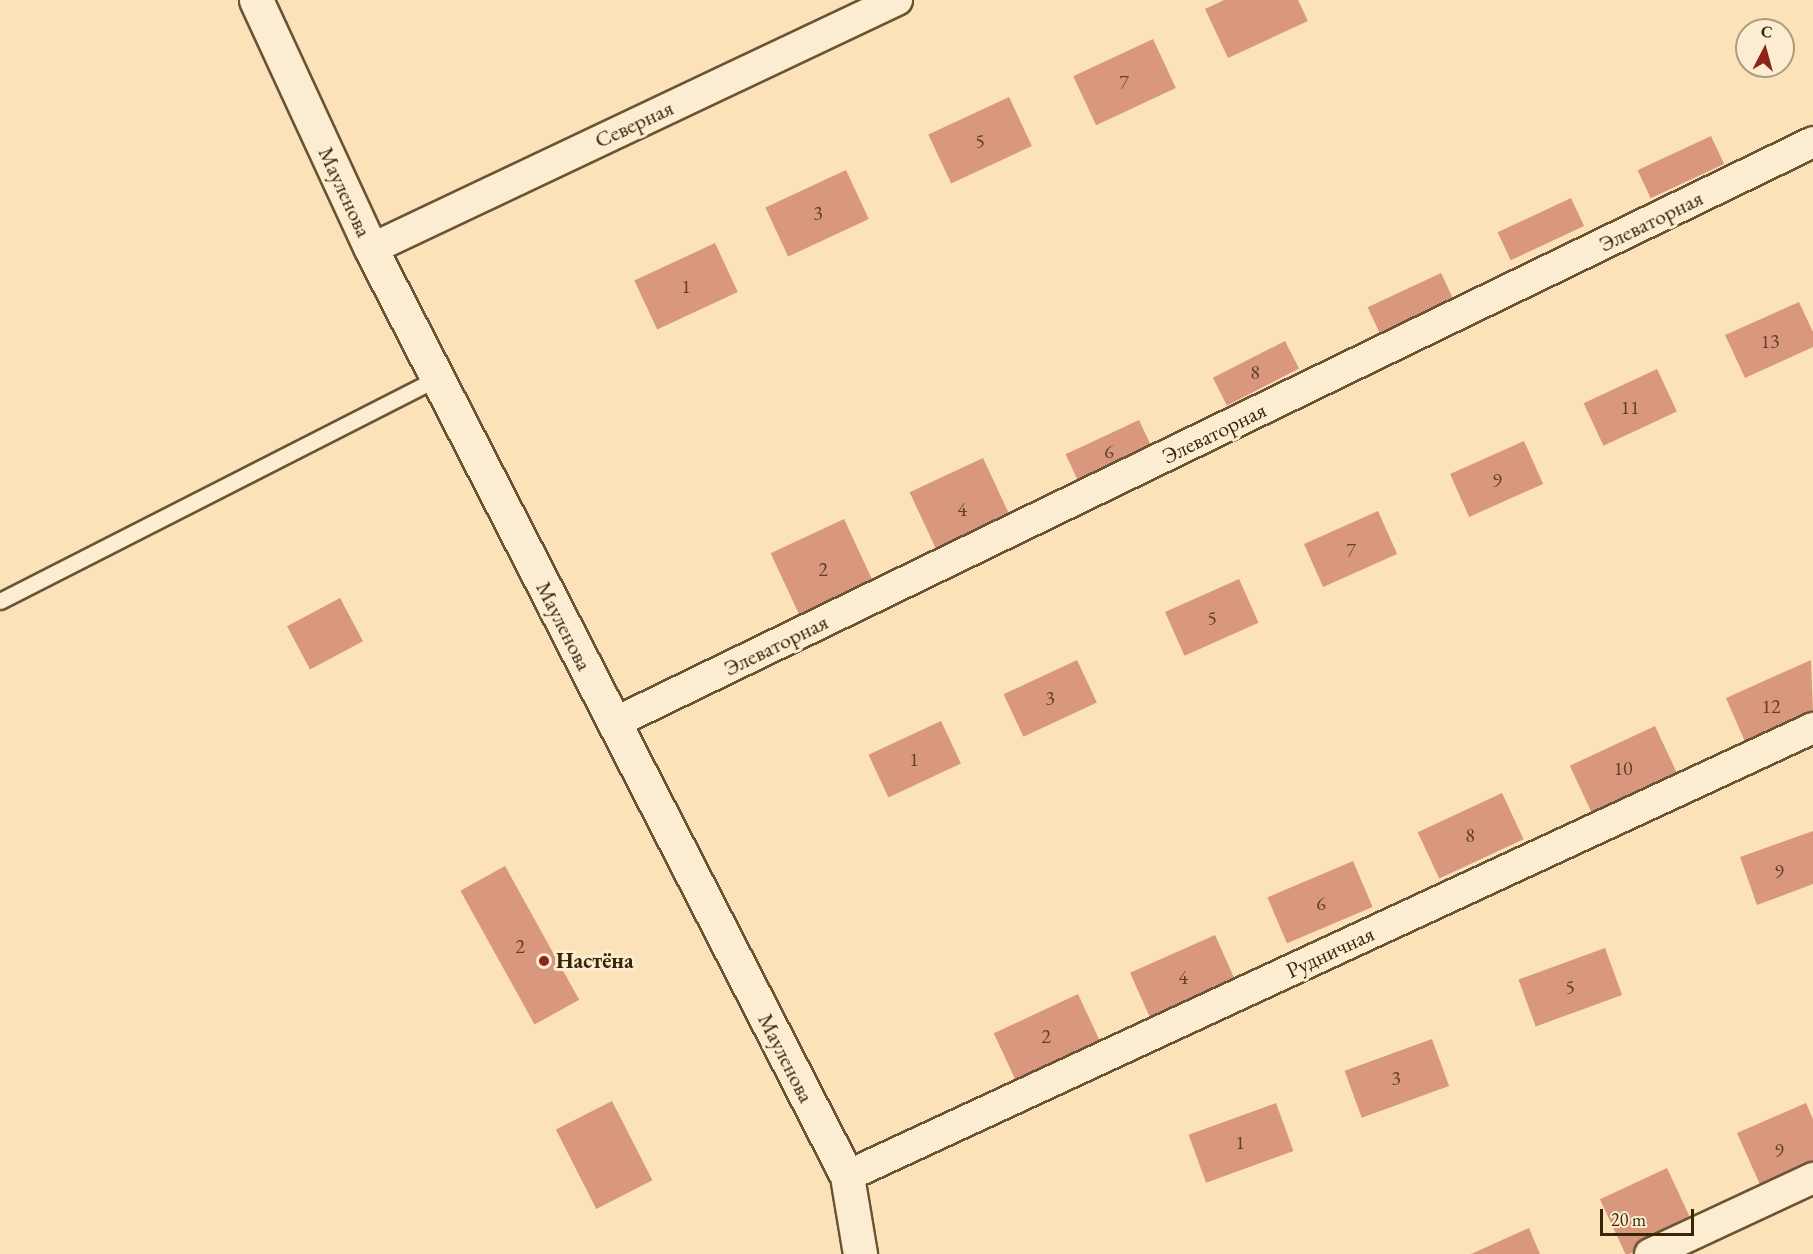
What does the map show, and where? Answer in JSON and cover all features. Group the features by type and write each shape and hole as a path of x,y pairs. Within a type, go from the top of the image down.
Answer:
{"street":[{"name":"Мауленова","path":"256,0 371,249 847,1176 860,1254"},
{"name":"Северная","path":"371,249 897,0"},
{"name":"Элеваторная","path":"614,723 1813,142"},
{"name":"Рудничная","path":"847,1176 1813,728"},
{"path":"1650,1254 1813,1178"}],"lane":[{"path":"0,601 438,378"}],"building":[{"path":"1224,0 1298,0 1308,21 1228,58 1205,9"},
{"path":"1153,39 1176,88 1096,125 1073,76"},
{"path":"1009,97 1032,146 951,184 928,135"},
{"path":"1711,136 1724,164 1651,198 1638,170"},
{"path":"846,170 869,219 788,257 765,208"},
{"path":"1571,198 1584,226 1511,260 1498,232"},
{"path":"715,243 738,292 657,330 634,281"},
{"path":"1441,273 1454,301 1381,335 1368,307"},
{"path":"1799,302 1813,332 1813,347 1745,378 1725,335"},
{"path":"1285,341 1299,369 1227,405 1213,378"},
{"path":"1657,369 1677,412 1603,446 1584,403"},
{"path":"1139,420 1152,448 1079,482 1066,454"},
{"path":"1524,441 1543,484 1469,517 1450,474"},
{"path":"983,458 1014,524 940,558 910,492"},
{"path":"1378,511 1397,554 1323,587 1304,544"},
{"path":"844,519 874,584 801,618 771,553"},
{"path":"1239,579 1259,623 1185,656 1165,612"},
{"path":"340,598 363,641 310,669 287,626"},
{"path":"1077,660 1097,703 1023,737 1004,694"},
{"path":"1811,660 1813,714 1746,744 1726,698"},
{"path":"941,721 961,764 888,797 868,755"},
{"path":"1655,726 1677,772 1591,812 1570,766"},
{"path":"1502,793 1524,839 1439,879 1418,832"},
{"path":"1813,831 1813,884 1757,905 1740,857"},
{"path":"1353,861 1373,907 1287,943 1267,897"},
{"path":"505,866 579,1000 535,1025 460,891"},
{"path":"1215,935 1235,980 1150,1018 1130,973"},
{"path":"1605,948 1622,995 1536,1026 1519,979"},
{"path":"1078,994 1100,1040 1015,1080 994,1033"},
{"path":"1432,1039 1449,1086 1362,1118 1345,1071"},
{"path":"612,1101 652,1180 596,1209 556,1130"},
{"path":"1276,1103 1293,1151 1206,1183 1189,1135"},
{"path":"1806,1103 1813,1119 1813,1167 1762,1189 1737,1133"},
{"path":"1667,1168 1693,1224 1625,1254 1600,1199"},
{"path":"1529,1228 1540,1254 1471,1254"}],"place":[{"name":"Настёна","path":"544,961"}]}
